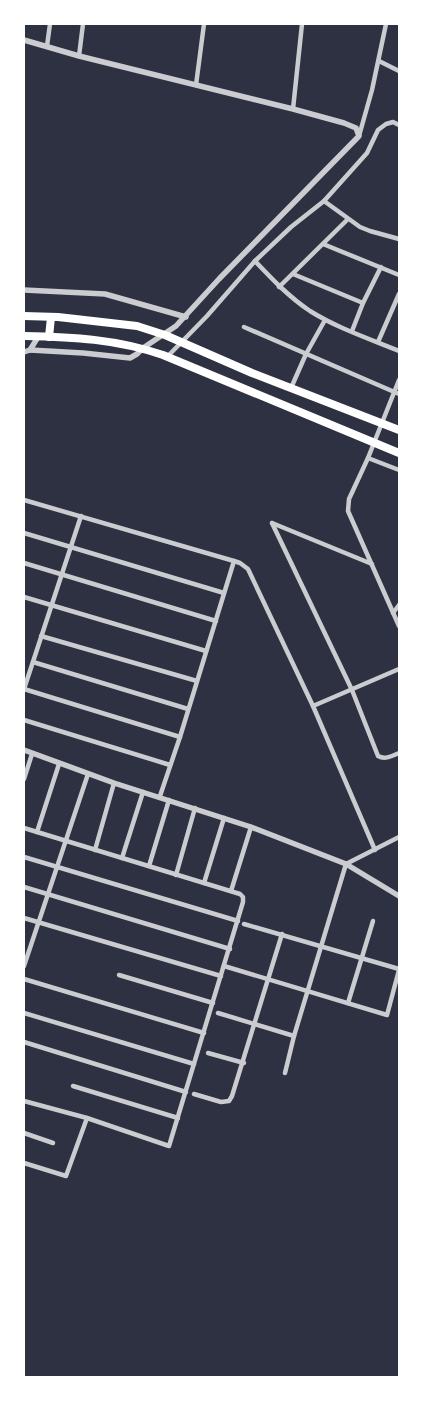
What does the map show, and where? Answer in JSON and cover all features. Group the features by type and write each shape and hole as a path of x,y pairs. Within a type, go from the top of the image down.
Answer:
{"highway":[{"path":"24,316 137,326 165,335 252,373 399,430"},
{"path":"49,336 51,317"},
{"path":"24,336 71,336 143,348 399,453"}],"street":[{"path":"47,46 50,24"},
{"path":"79,56 83,24"},
{"path":"196,85 204,24"},
{"path":"293,109 302,24"},
{"path":"27,351 82,353 130,358 165,335 186,317 219,279 359,136 372,90 386,24"},
{"path":"24,40 79,56 344,123 356,128 359,136"},
{"path":"378,61 399,71"},
{"path":"167,357 255,261 291,227 324,201 367,152 378,130 386,124 393,122 399,125"},
{"path":"324,201 348,219 370,231 399,239"},
{"path":"280,287 348,219"},
{"path":"323,244 399,275"},
{"path":"255,261 280,287 310,311 325,320 399,351"},
{"path":"352,331 363,303 381,267"},
{"path":"293,274 363,303"},
{"path":"24,290 105,294 186,317"},
{"path":"378,342 399,294"},
{"path":"291,388 306,354 325,320"},
{"path":"244,327 397,393"},
{"path":"27,351 38,336"},
{"path":"399,380 397,393 348,499 348,511 399,626"},
{"path":"368,458 399,470"},
{"path":"24,500 234,561 248,569 313,706 375,850"},
{"path":"81,516 24,689 180,737"},
{"path":"372,564 272,523 352,690 378,756 387,758 399,753"},
{"path":"24,533 224,593"},
{"path":"160,796 234,561"},
{"path":"24,563 216,621"},
{"path":"24,597 206,651"},
{"path":"393,613 399,605"},
{"path":"41,636 197,681"},
{"path":"33,662 188,710"},
{"path":"313,706 399,669"},
{"path":"24,720 170,765"},
{"path":"24,750 114,783 160,796 251,827 346,864 399,896"},
{"path":"24,779 32,754"},
{"path":"36,832 60,764"},
{"path":"24,966 88,774"},
{"path":"95,850 114,783"},
{"path":"122,858 143,792"},
{"path":"148,866 169,800"},
{"path":"176,874 195,808"},
{"path":"204,883 224,818"},
{"path":"231,891 251,827"},
{"path":"24,828 231,891 243,897 230,949 169,1146 87,1118 24,1102"},
{"path":"285,1073 294,1036 346,864 399,837"},
{"path":"24,857 238,921"},
{"path":"24,887 230,949"},
{"path":"24,918 221,976"},
{"path":"348,1003 373,921"},
{"path":"224,966 387,1015 399,969 244,924"},
{"path":"194,1094 221,1102 229,1101 232,1096 244,1063 282,934"},
{"path":"24,945 30,947"},
{"path":"119,975 213,1003"},
{"path":"24,979 204,1033"},
{"path":"24,1013 194,1064"},
{"path":"218,1013 294,1036"},
{"path":"24,1042 186,1092"},
{"path":"208,1052 244,1063"},
{"path":"73,1086 178,1118"},
{"path":"24,1163 66,1176 87,1118"},
{"path":"24,1133 53,1143"}]}
